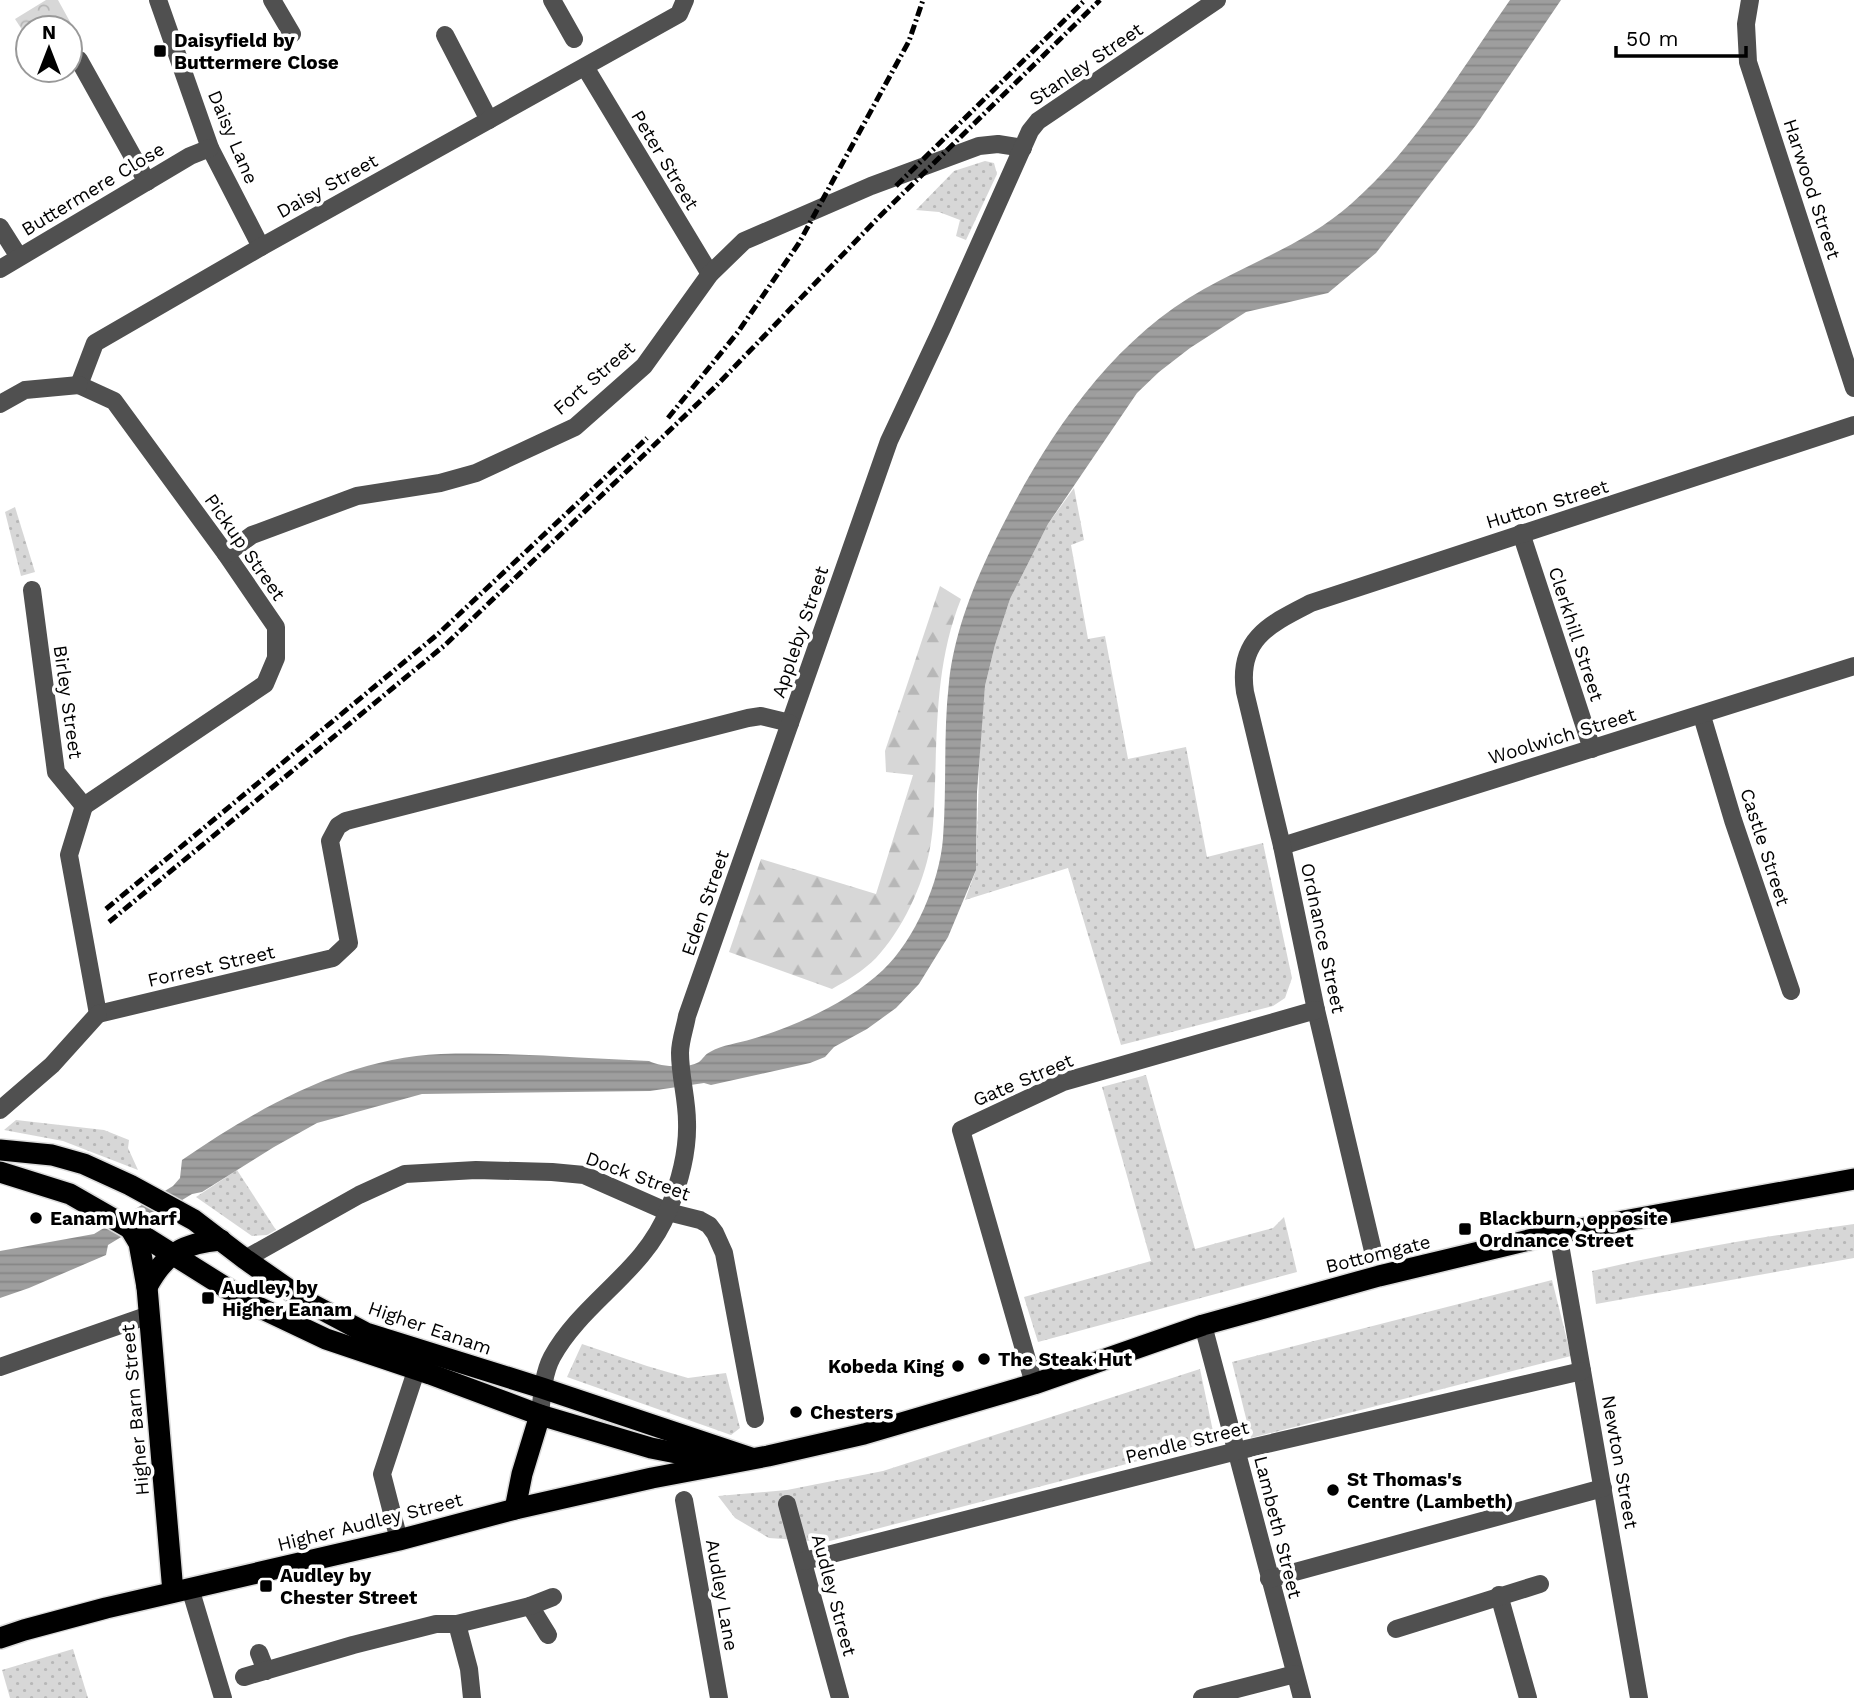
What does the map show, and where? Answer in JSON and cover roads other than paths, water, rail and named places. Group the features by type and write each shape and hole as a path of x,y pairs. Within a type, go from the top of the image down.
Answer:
{"highway":[{"name":"Higher Eanam","path":"0,1150 52,1155 83,1164 130,1185 194,1220 304,1300 420,1360 540,1415 651,1448 730,1464"},
{"name":"Higher Eanam","path":"0,1172 70,1194 252,1304 326,1339 542,1388 753,1459"},
{"name":"Bottomgate","path":"1034,1384 1203,1325 1378,1276 1558,1233 1854,1179"},
{"name":"Higher Barn Street","path":"138,1233 147,1287 182,1590"},
{"path":"147,1287 155,1272 171,1255 193,1243 221,1240"},
{"name":"Higher Audley Street","path":"0,1638 64,1619 399,1541 515,1510 652,1478 730,1464 864,1434 1034,1384"},
{"path":"515,1510 522,1474 540,1415"}],"street":[{"name":"Daisy Lane","path":"158,0 210,148 261,247"},
{"path":"272,0 292,34"},
{"path":"552,0 574,39"},
{"name":"Daisy Street","path":"79,385 95,343 261,247 679,14 685,0"},
{"name":"Stanley Street","path":"1023,148 1030,131 1038,121 1217,0"},
{"name":"Harwood Street","path":"1750,0 1746,24 1748,62 1854,388"},
{"path":"445,35 489,121"},
{"name":"Peter Street","path":"585,67 710,274"},
{"path":"84,69 147,182"},
{"name":"Fort Street","path":"226,554 252,535 357,496 440,483 476,473 575,427 644,366 710,274 744,241 871,186 979,146 998,144 1023,148"},
{"name":"Buttermere Close","path":"0,269 190,156 210,148"},
{"name":"Appleby Street","path":"333,958 349,943 330,841 338,826 346,821 748,718 761,716 790,723 889,441 1023,148"},
{"path":"0,227 19,257"},
{"path":"0,404 25,390 79,385"},
{"name":"Pickup Street","path":"79,385 114,401 276,627 276,659 265,684 84,806"},
{"name":"Hutton Street","path":"1258,635 1283,617 1311,603 1854,425"},
{"name":"Clerkhill Street","path":"1521,533 1592,748"},
{"name":"Birley Street","path":"32,590 56,772 84,806"},
{"name":"Ordnance Street","path":"1258,635 1246,660 1243,679 1282,846 1316,1010 1373,1251"},
{"name":"Woolwich Street","path":"1282,846 1854,666"},
{"name":"Castle Street","path":"1702,716 1733,820 1791,992"},
{"name":"Eden Street","path":"668,1212 685,1153 686,1100 680,1051 687,1016 790,723"},
{"path":"0,1110 52,1065 98,1014 69,855 84,806"},
{"name":"Forrest Street","path":"98,1014 333,958"},
{"name":"Gate Street","path":"1034,1384 961,1130 1063,1082 1316,1010"},
{"name":"Dock Street","path":"245,1259 359,1195 405,1174 476,1170 584,1175 668,1212 700,1220 709,1225 721,1242 755,1419"},
{"path":"540,1415 542,1388 550,1360 565,1336 639,1259 656,1236 668,1212"},
{"name":"Newton Street","path":"1558,1233 1639,1698"},
{"path":"0,1367 149,1315"},
{"name":"Lambeth Street","path":"1203,1325 1302,1698"},
{"path":"399,1541 382,1474 420,1360"},
{"name":"Pendle Street","path":"804,1561 1237,1451 1582,1371"},
{"path":"1269,1579 1603,1488"},
{"name":"Audley Lane","path":"684,1500 719,1698"},
{"name":"Audley Street","path":"787,1504 840,1698"},
{"path":"1396,1629 1540,1584"},
{"path":"182,1590 223,1698"},
{"path":"1499,1595 1528,1698"},
{"path":"244,1677 353,1645 436,1624 457,1624 530,1606 553,1597"},
{"path":"530,1606 548,1635"},
{"path":"457,1624 469,1669 472,1698"},
{"path":"259,1653 266,1671"},
{"path":"1202,1698 1295,1674"}],"railway":[{"path":"668,418 738,332 799,243 909,41 923,0"},
{"path":"896,186 1085,0"},
{"path":"109,922 445,645 715,387 879,217 1100,0"},
{"path":"106,909 438,634 647,438"}],"place":[{"name":"Daisyfield by Buttermere Close","path":"160,51"},
{"name":"Eanam Wharf","path":"36,1218"},
{"name":"Blackburn, opposite Ordnance Street","path":"1465,1229"},
{"name":"Audley, by Higher Eanam","path":"208,1298"},
{"name":"The Steak Hut","path":"984,1359"},
{"name":"Kobeda King","path":"958,1366"},
{"name":"Chesters","path":"796,1412"},
{"name":"St Thomas's Centre (Lambeth)","path":"1333,1490"},
{"name":"Audley by Chester Street","path":"266,1586"}]}
